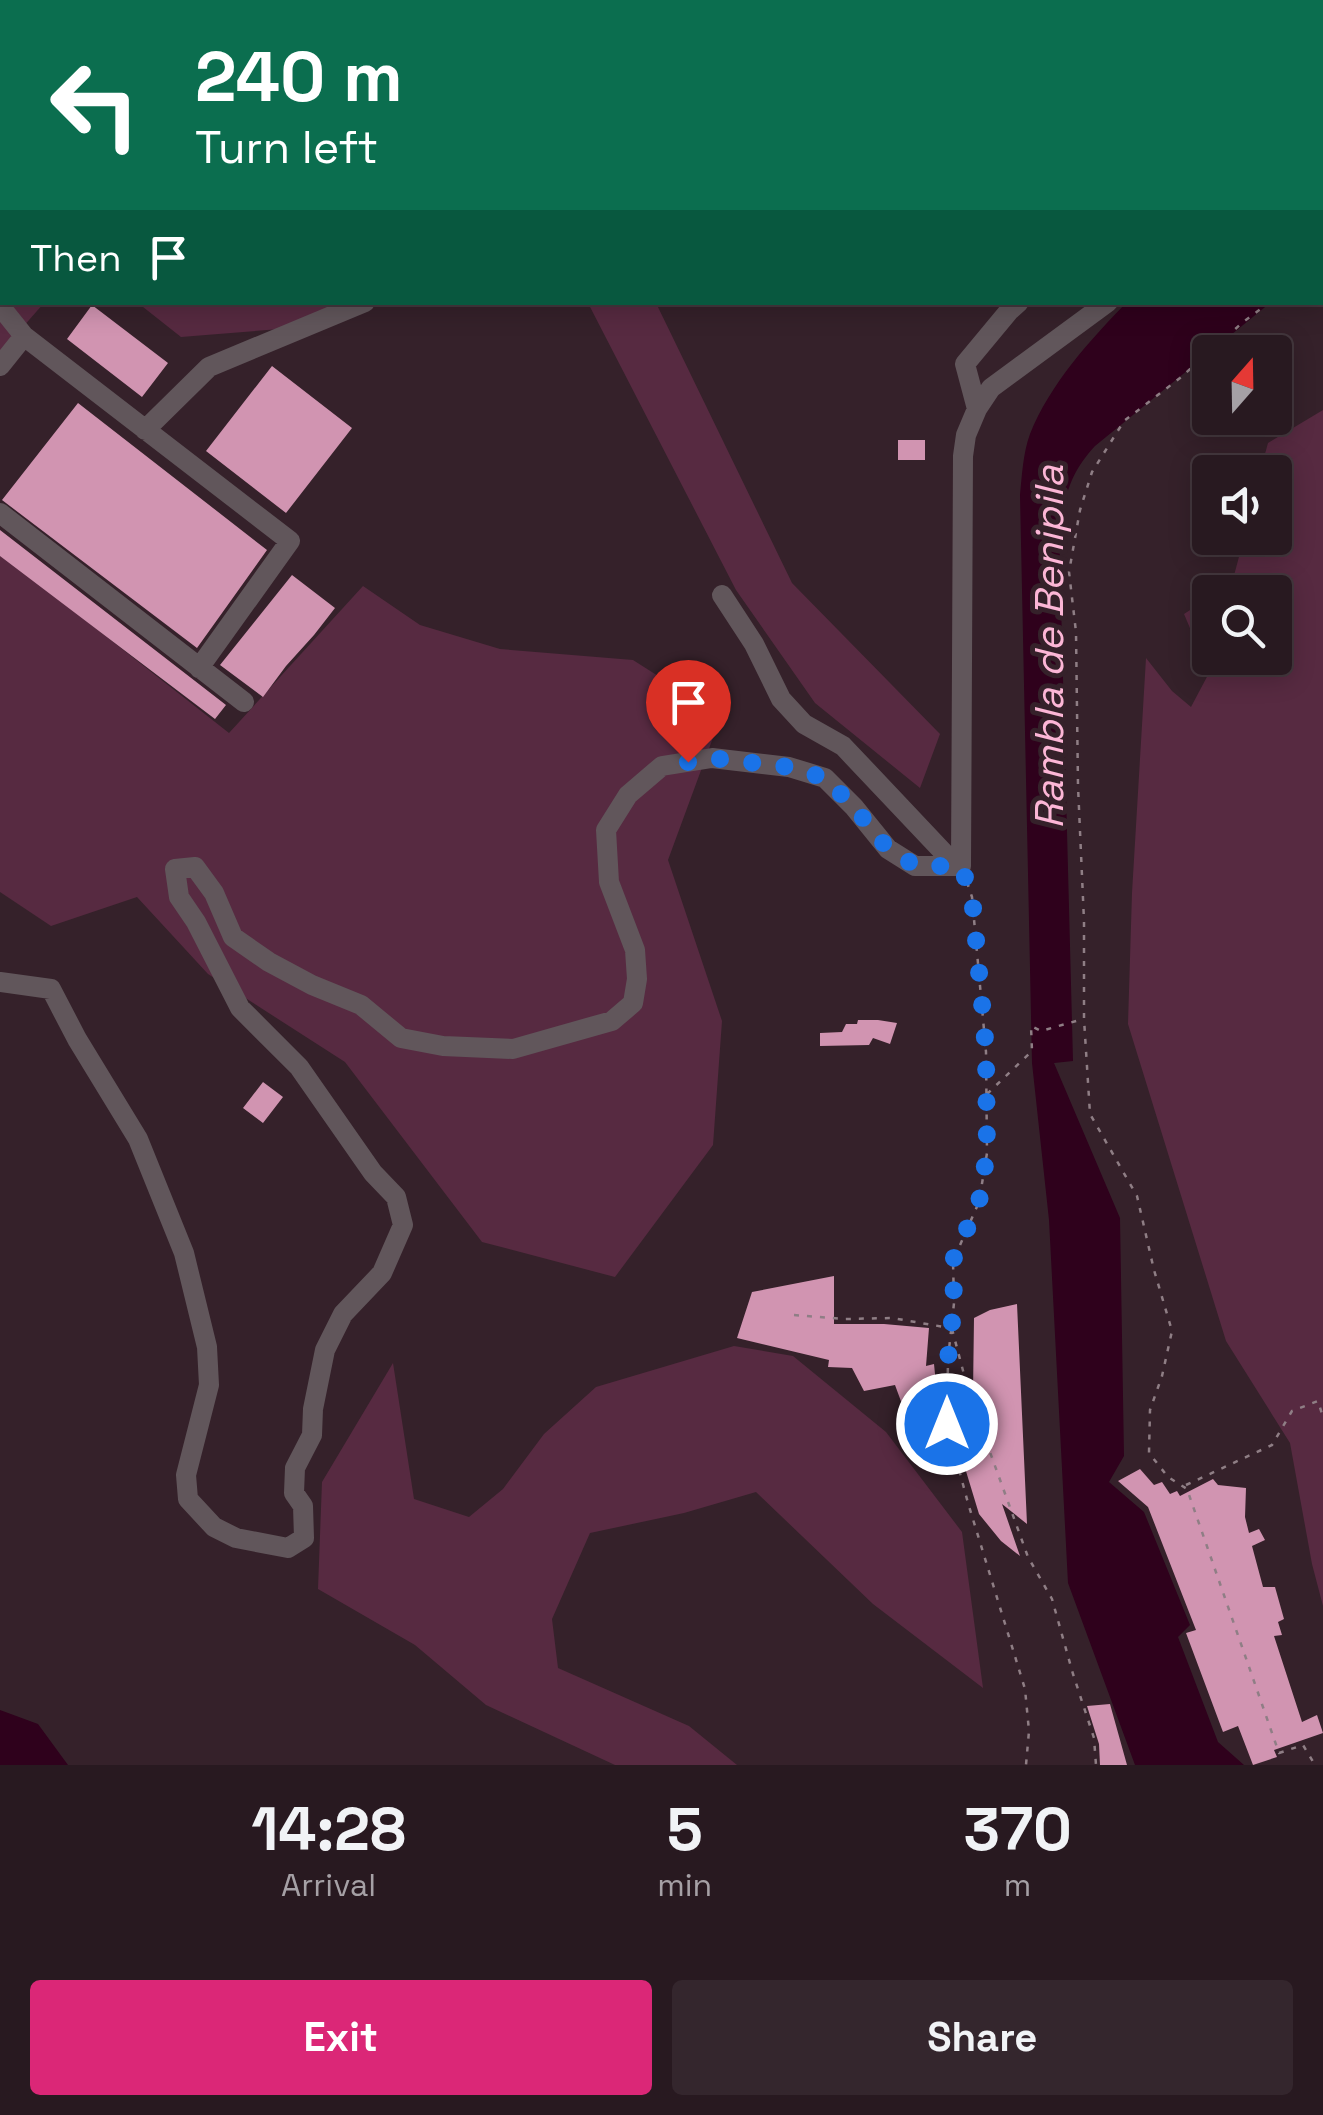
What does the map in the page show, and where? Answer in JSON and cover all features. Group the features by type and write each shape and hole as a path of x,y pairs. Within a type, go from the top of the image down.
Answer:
{"street":[{"path":"145,430 210,367 358,305"},
{"path":"976,409 966,364 1016,305"},
{"path":"961,866 962,456 966,435 976,409 991,388 1104,305"},
{"path":"0,306 24,336 290,541 199,668"},
{"path":"0,366 24,336"},
{"path":"0,513 244,702"},
{"path":"722,595 754,644 781,699 804,724 842,746 946,856 961,866"},
{"path":"0,982 51,988 138,1140 184,1253 207,1347 209,1385 186,1476 188,1499 214,1527 236,1538 288,1548 304,1538 303,1506 294,1492 295,1468 312,1435 325,1350 343,1314 382,1273 403,1225 396,1197 373,1173 299,1067 240,1008 180,897 176,870 195,867 214,893 233,937 283,970 361,1005 401,1038 443,1046 513,1049 612,1021 633,1003 636,950 608,882 606,830 628,795 662,766 712,758 789,767 825,778 888,849 916,866 961,866"}],"path":[{"path":"1266,305 1124,421 1092,472 1080,510 1070,572 1076,632 1084,1018 1090,1114 1137,1196 1172,1330 1150,1410 1148,1453 1168,1477 1187,1489 1279,1753 1302,1745 1315,1765"},
{"path":"961,866 972,897 986,1052 987,1153 979,1202 953,1260 947,1424 1025,1689 1029,1730 1026,1765"},
{"path":"987,1094 1032,1051 1032,1026 1042,1031 1084,1018"},
{"path":"794,1315 892,1318 952,1328"},
{"path":"952,1328 970,1398 1028,1557 1052,1599 1094,1738 1096,1765"},
{"path":"1183,1486 1272,1445 1292,1411 1318,1402 1323,1417"}],"shaded area":[{"path":"0,305 42,305 0,353"},
{"path":"141,305 366,305 305,327 181,337"},
{"path":"589,305 657,305 792,583 940,734 920,788 815,703 736,590"},
{"path":"1323,410 1323,1606 1290,1443 1226,1341 1128,1024 1146,658 1172,691 1191,707 1208,675 1292,675 1292,575 1234,575 1239,555 1292,555 1292,455 1265,455 1268,443 1281,435 1292,435 1292,429"},
{"path":"0,553 229,733 363,586 420,625 500,649 633,660 721,716 668,860 722,1021 713,1145 615,1277 482,1242 345,1062 208,974 137,897 51,926 0,892"},
{"path":"1192,609 1192,633 1184,614"},
{"path":"734,1346 793,1356 886,1432 962,1532 983,1688 873,1604 756,1492 684,1513 590,1533 552,1619 558,1668 689,1726 737,1765 615,1765 486,1705 415,1645 318,1589 322,1482 393,1363 414,1499 469,1517 503,1489 544,1434 596,1387"}],"water":[{"name":"Rambla de Benipila","path":"1124,305 1268,305 1231,335 1192,335 1192,367 1095,446 1071,482 1059,525 1073,1061 1054,1063 1120,1218 1124,1456 1109,1482 1144,1512 1190,1625 1178,1637 1218,1742 1244,1765 1135,1765 1068,1583 1049,1220 1032,1063 1020,495 1030,434 1048,398"},
{"path":"0,1710 38,1724 68,1765 0,1765"}],"building":[{"path":"92,305 168,363 142,397 67,339"},
{"path":"272,366 352,428 286,513 206,451"},
{"path":"78,403 267,550 197,648 2,500"},
{"path":"898,440 925,440 925,460 898,460"},
{"path":"0,530 226,705 215,719 0,556"},
{"path":"292,575 335,608 263,697 220,665"},
{"path":"858,1020 897,1023 890,1044 873,1038 869,1045 820,1046 820,1033 842,1032 846,1024 857,1024"},
{"path":"263,1082 283,1097 263,1123 243,1108"},
{"path":"834,1276 834,1324 929,1328 926,1366 934,1364 938,1404 973,1392 974,1318 1017,1304 1027,1524 1002,1504 1020,1556 1001,1541 979,1514 962,1458 923,1461 895,1385 864,1391 852,1368 828,1367 829,1360 737,1338 752,1292"},
{"path":"1140,1469 1154,1485 1162,1482 1170,1494 1177,1491 1180,1496 1213,1479 1218,1485 1246,1488 1249,1533 1259,1529 1265,1540 1252,1546 1263,1587 1275,1587 1284,1619 1278,1622 1282,1635 1274,1636 1302,1722 1317,1715 1323,1733 1274,1750 1277,1757 1253,1765 1238,1726 1223,1732 1186,1633 1196,1630 1148,1507 1118,1481"},
{"path":"1110,1704 1127,1765 1100,1765 1099,1744 1087,1706"}],"route":[{"path":"688,762 712,758 789,767 825,778 888,849 916,866 961,866 972,897 983,1014 987,1153 979,1202 953,1260 947,1424"}]}
